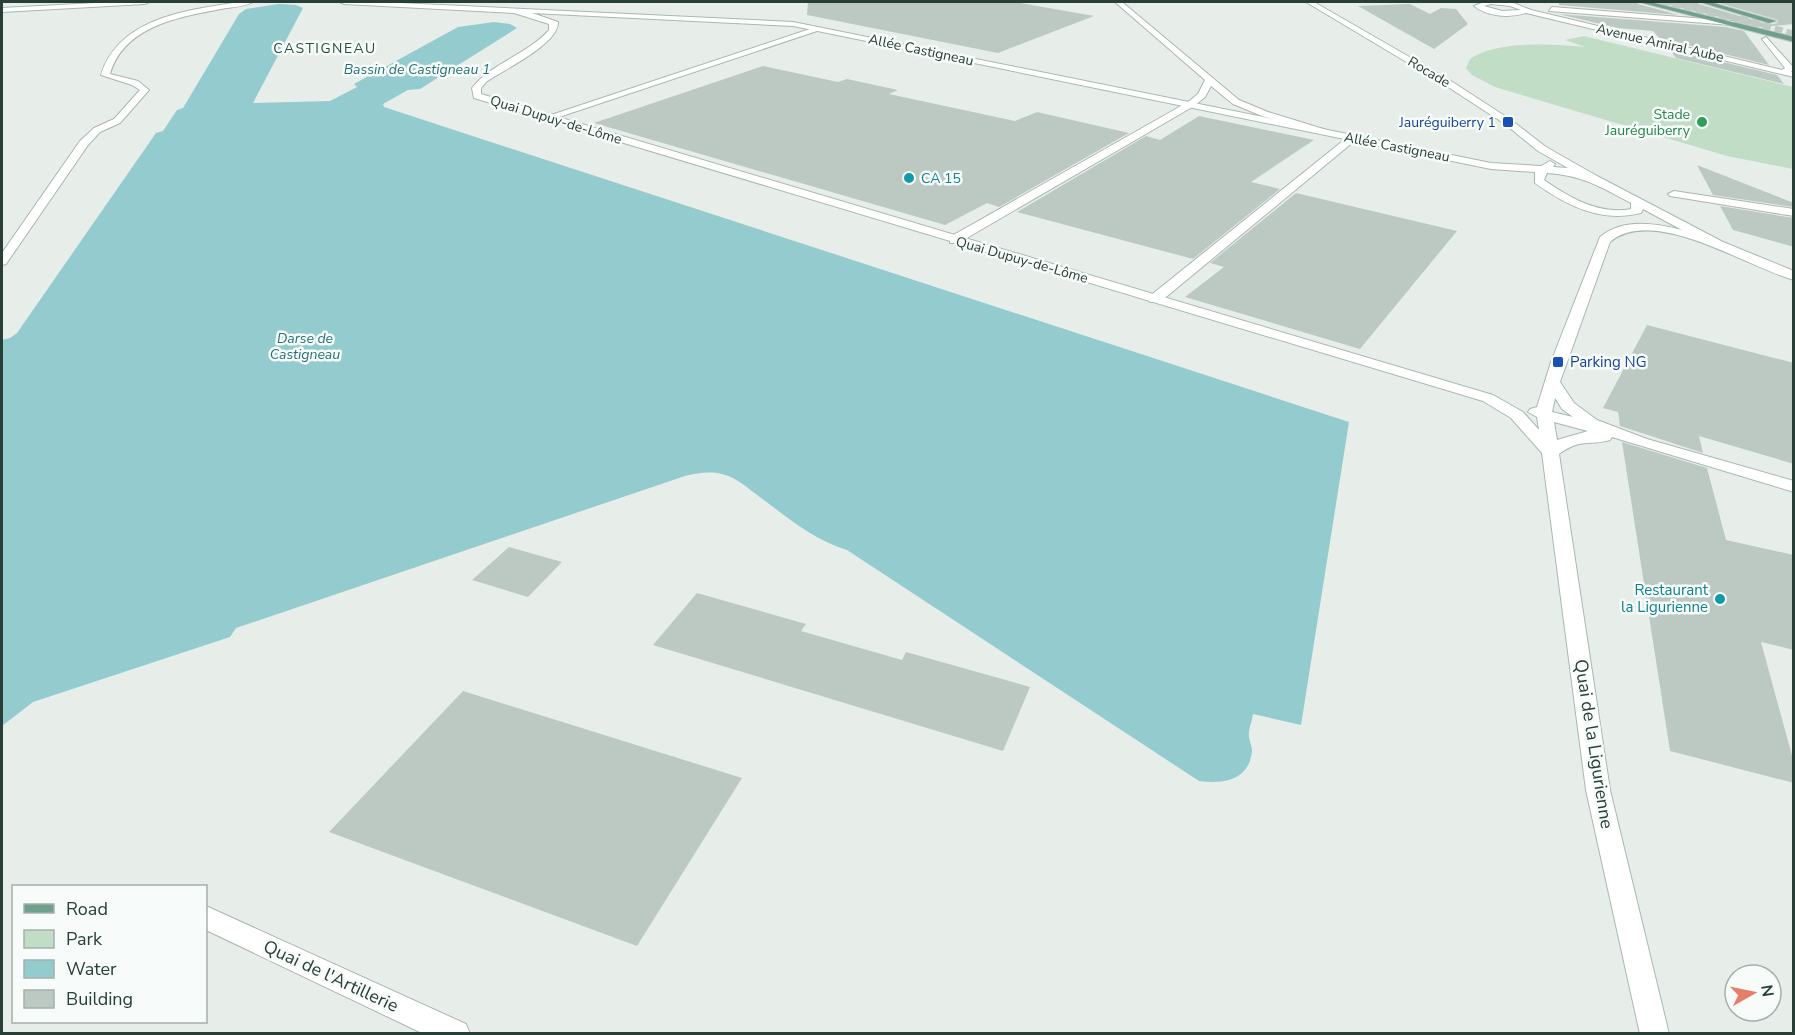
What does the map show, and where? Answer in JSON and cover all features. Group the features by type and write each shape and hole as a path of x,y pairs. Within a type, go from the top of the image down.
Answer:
{"main road":[{"path":"1643,2 1794,40"},
{"path":"1704,2 1782,24"}],"street":[{"path":"2,10 145,2"},
{"path":"2,261 84,143 97,130 117,121 145,90 135,83 105,75 107,64 140,30 162,22 249,2"},
{"name":"Allée Castigneau","path":"344,2 793,24 1491,166"},
{"path":"1118,2 1236,102 1265,114 1353,138"},
{"name":"Rocade","path":"1311,2 1475,100 1542,149 1637,203 1719,245"},
{"path":"1526,10 1504,3 1485,3 1478,6 1500,13 1557,9 1732,23"},
{"name":"Avenue Amiral Aube","path":"1526,10 1794,75"},
{"name":"Quai Dupuy-de-Lôme","path":"517,11 552,22 555,24 555,29 546,39 483,80 476,88 477,96 1488,398 1517,415 1534,431 1550,452"},
{"path":"547,118 819,30"},
{"path":"1766,39 1790,69 1784,72"},
{"path":"954,240 1189,105 1202,95 1209,81"},
{"path":"1155,299 1353,138"},
{"path":"1542,149 1550,163 1538,177 1548,187"},
{"path":"1491,166 1567,171 1593,178"},
{"path":"1491,166 1548,187 1583,207 1602,212 1628,214 1637,211 1637,203"},
{"path":"1674,194 1794,213"},
{"path":"1583,207 1599,230 1609,233 1617,229 1644,228 1672,232 1719,245 1794,276"},
{"path":"1545,414 1544,409 1599,230"},
{"path":"1553,383 1568,406 1591,423 1641,442"},
{"path":"1488,398 1794,487"},
{"name":"Quai de la Ligurienne","path":"1545,414 1598,790 1655,1034"},
{"path":"1550,452 1566,440 1592,435 1641,442"},
{"name":"Quai de l'Artillerie","path":"207,918 456,1034"}],"green space":[{"name":"Stade Jauréguiberry","path":"1584,36 1793,87 1793,169 1727,156 1495,87 1472,75 1466,68 1470,59 1481,53 1510,46 1585,47 1565,40"}],"water":[{"name":"Darse de Castigneau","path":"279,4 296,5 303,8 253,103 330,101 357,87 354,84 458,27 494,22 510,24 517,28 420,89 408,90 383,104 384,107 1349,422 1301,725 1253,714 1249,734 1252,751 1246,769 1226,781 1199,781 847,550 802,528 737,481 722,474 699,473 236,628 230,637 33,702 2,726 2,340 17,333 156,133 163,131 177,110 183,108 239,14 246,9"}],"building":[{"path":"808,2 1014,2 1094,16 998,53 807,15"},
{"path":"1559,2 1637,2 1679,15 1559,5"},
{"path":"1657,2 1698,2 1770,25 1777,23 1778,20 1716,2 1794,2 1794,24 1761,27"},
{"path":"1410,4 1430,14 1441,8 1456,9 1468,24 1434,49 1358,6"},
{"path":"1558,14 1726,27 1744,31 1769,65 1659,38 1653,31 1618,28"},
{"path":"1669,49 1777,75 1784,84 1676,58"},
{"name":"CA 15","path":"763,66 838,82 847,79 898,90 889,94 1015,121 1037,112 1129,133 999,207 987,203 945,225 594,123"},
{"path":"1199,116 1314,140 1251,182 1280,189 1193,259 1017,212 1146,136 1160,140"},
{"path":"1697,165 1794,203 1794,207 1713,195"},
{"path":"1296,193 1457,231 1360,349 1185,297 1224,267 1210,263"},
{"path":"1720,206 1794,218 1794,247 1733,230"},
{"path":"1647,325 1794,363 1794,464 1699,436 1703,453 1620,426 1618,412 1603,408"},
{"name":"Restaurant la Ligurienne","path":"1622,442 1707,468 1726,540 1794,555 1794,650 1761,642 1794,763 1794,783 1670,751"},
{"path":"509,547 562,562 528,597 472,580"},
{"path":"697,593 806,624 801,631 902,660 906,652 1030,687 1003,751 653,645"},
{"path":"463,691 742,778 637,946 329,832"}],"tunnel":[{"path":"1661,2 1751,28"},
{"path":"1740,19 1794,35"}],"place":[{"name":"Jauréguiberry 1","path":"1508,122"},
{"name":"Stade Jauréguiberry","path":"1702,122"},
{"name":"CA 15","path":"909,178"},
{"name":"Parking NG","path":"1558,362"},
{"name":"Restaurant la Ligurienne","path":"1720,599"}],"district":[{"name":"CASTIGNEAU","path":"325,48"}],"water label":[{"name":"Bassin de Castigneau 1","path":"417,69"}]}
